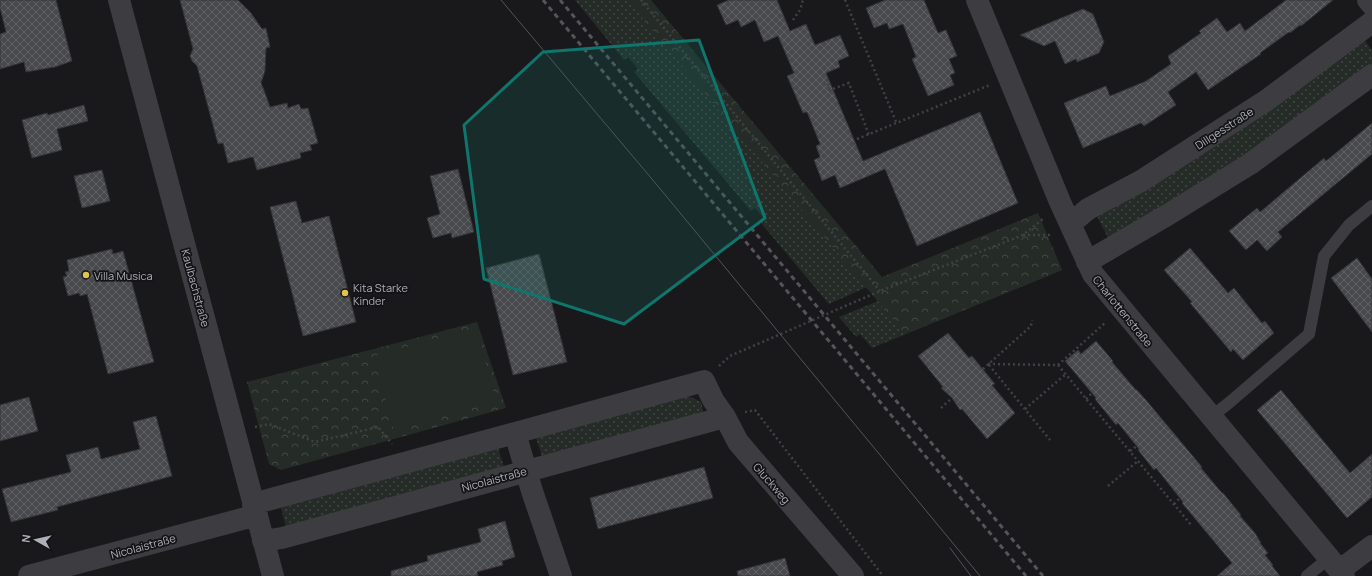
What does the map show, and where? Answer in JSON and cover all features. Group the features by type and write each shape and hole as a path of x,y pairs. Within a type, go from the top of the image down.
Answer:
{"street":[{"name":"Kaulbachstraße","path":"119,0 272,576"},
{"name":"Charlottenstraße","path":"977,0 1061,230 1087,262 1093,274 1121,309 1338,568"},
{"path":"1368,0 1372,5"},
{"name":"Dillgesstraße","path":"1061,230 1088,209 1141,181 1267,100 1372,22"},
{"path":"1087,262 1250,164 1372,75"},
{"name":"Nicolaistraße","path":"29,576 711,374"},
{"name":"Gluckweg","path":"711,374 713,400 725,417 738,442 853,576"},
{"name":"Nicolaistraße","path":"263,541 282,538 725,417"},
{"path":"515,433 560,576"},
{"path":"1338,568 1372,546"}],"lane":[{"path":"1211,417 1309,334 1324,256 1349,225 1372,206"},
{"path":"1308,576 1338,568"}],"path":[{"path":"641,0 880,291"},
{"path":"793,20 800,10 803,0"},
{"path":"845,0 897,124"},
{"path":"826,79 830,90 849,83 869,135"},
{"path":"857,139 990,85"},
{"path":"1023,235 1047,215"},
{"path":"711,374 730,356 880,291 1023,235 1061,230"},
{"path":"988,364 1058,365 1121,309"},
{"path":"983,369 1031,326 1032,320"},
{"path":"988,364 1050,440"},
{"path":"1058,365 1192,526"},
{"path":"1024,409 1066,374"},
{"path":"1086,399 1092,393"},
{"path":"941,408 952,398"},
{"path":"725,417 755,410 883,576"},
{"path":"253,428 269,424 315,442 378,427 395,447"},
{"path":"1130,451 1136,446"},
{"path":"1108,486 1138,461"},
{"path":"1174,504 1180,498"}],"highlighted area":[{"path":"699,40 765,218 624,324 484,279 464,125 543,52"}],"green space":[{"path":"575,0 634,0 867,287 829,304 761,223 765,220 755,208 751,211 634,72 638,69 628,57 624,60"},
{"path":"627,0 651,0 882,277 1038,213 1062,270 905,334"},
{"path":"1364,39 1372,51 1372,65 1236,162 1108,238 1097,216"},
{"path":"1022,242 1052,247 1062,270 872,348 860,334 856,337 839,317"},
{"path":"477,322 506,408 281,470 269,464 247,382"},
{"path":"476,328 496,401 394,430 374,356"},
{"path":"687,395 701,402 703,411 702,415 542,456 536,438"},
{"path":"498,448 504,467 286,527 281,508"}],"building":[{"path":"0,0 56,0 72,61 55,67 26,72 24,62 0,69 0,34 6,32 0,8"},
{"path":"180,0 238,0 251,13 262,29 266,28 270,47 266,48 265,71 261,83 270,107 287,103 288,108 299,104 301,109 308,108 318,143 310,145 312,150 300,153 301,158 257,170 253,157 228,163 223,143 218,144 197,66 192,61 190,56 193,49"},
{"path":"729,0 777,0 790,31 806,24 815,45 840,35 849,56 838,61 840,67 826,73 863,161 980,112 1018,203 917,246 885,169 840,188 835,175 822,181 814,160 820,157 816,146 820,144 807,112 803,113 787,76 794,73 778,36 764,42 755,20 741,27 738,20 726,25 717,5"},
{"path":"885,0 924,0 938,33 946,30 957,56 949,59 955,73 950,75 954,85 928,96 912,59 916,57 903,24 889,29 887,23 874,28 866,8"},
{"path":"1286,0 1333,0 1301,26 1300,25 1290,33 1289,32 1260,53 1261,54 1208,90 1196,72 1168,92 1176,105 1144,126 1141,123 1083,148 1064,103 1106,86 1110,96 1146,81 1171,64 1168,56 1201,33 1199,31 1217,18 1227,32 1240,23 1245,31"},
{"path":"1083,9 1093,14 1104,42 1099,53 1077,62 1076,59 1065,64 1055,41 1044,46 1020,35"},
{"path":"84,105 88,121 57,129 62,150 32,158 22,120 47,113 48,115"},
{"path":"1372,123 1372,154 1278,232 1282,237 1267,251 1257,240 1246,250 1229,231 1257,208 1260,212 1324,158 1326,161"},
{"path":"458,169 474,232 452,238 451,233 433,238 427,218 440,214 430,176"},
{"path":"102,170 110,201 82,208 74,176"},
{"path":"296,201 302,223 329,216 356,322 303,336 270,207"},
{"path":"1190,248 1228,293 1234,288 1262,323 1265,321 1274,333 1243,360 1233,349 1231,352 1190,303 1192,302 1164,270"},
{"path":"112,249 113,254 123,251 154,362 108,374 87,294 80,296 79,293 68,296 63,277 67,276 65,272 69,271 67,260"},
{"path":"539,254 567,362 513,375 486,268"},
{"path":"1357,258 1372,279 1372,332 1331,278"},
{"path":"948,333 969,358 972,356 995,384 992,385 1015,413 987,439 962,409 960,410 952,398 941,388 943,387 918,356"},
{"path":"1096,341 1241,515 1240,516 1255,533 1260,543 1268,553 1265,555 1280,576 1217,576 1232,563 1182,503 1183,502 1156,468 1154,470 1118,423 1116,425 1065,361 1078,350 1081,354"},
{"path":"1281,390 1350,473 1372,454 1372,497 1347,518 1257,410"},
{"path":"29,397 38,431 0,441 0,405"},
{"path":"156,416 172,476 57,507 58,510 11,522 2,489 71,472 66,455 98,447 101,459 140,449 133,422"},
{"path":"704,467 713,498 598,529 590,498"},
{"path":"505,521 515,557 502,561 503,565 477,572 478,576 391,576 391,571 428,561 427,556 481,542 478,529"},
{"path":"785,558 790,576 738,576 737,571"}],"tram line":[{"path":"501,0 657,185 980,576"},
{"path":"950,548 971,576"}],"railway":[{"path":"543,0 1026,576"},
{"path":"560,0 1043,576"}],"place":[{"name":"Villa Musica","path":"86,275"},
{"name":"Kita Starke Kinder","path":"345,293"}]}
